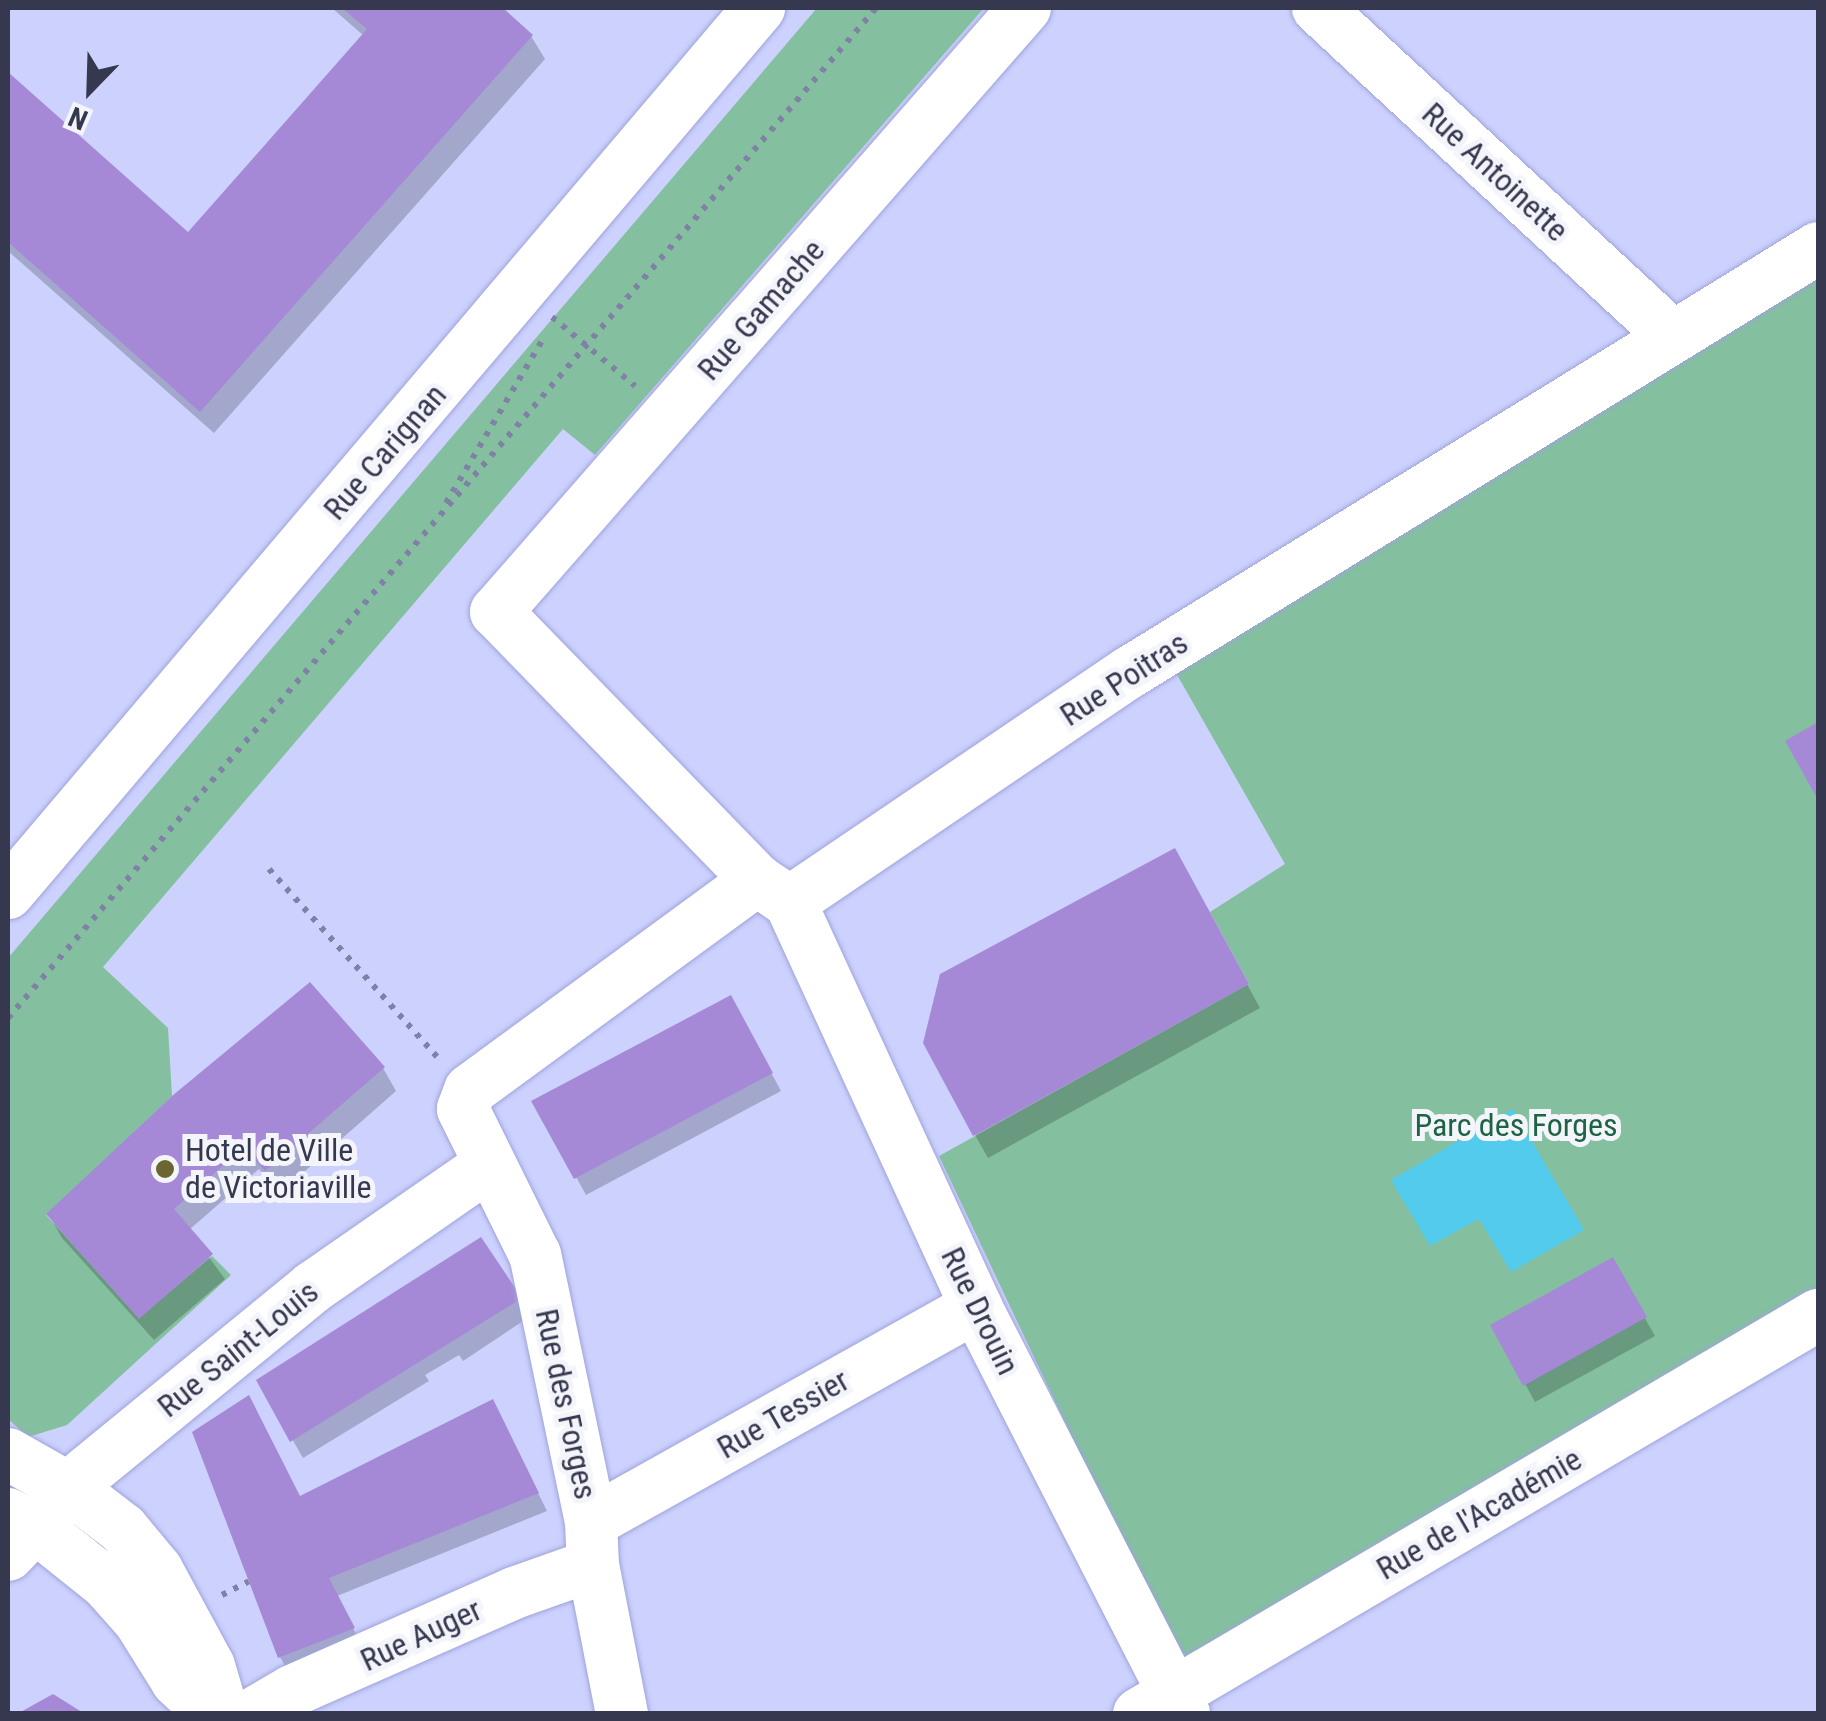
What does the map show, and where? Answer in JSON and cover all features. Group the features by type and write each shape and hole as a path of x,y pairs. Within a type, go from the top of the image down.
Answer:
{"street":[{"name":"Rue Carignan","path":"8,893 539,305 759,8"},
{"name":"Rue Gamache","path":"496,612 1025,8"},
{"name":"Rue Antoinette","path":"1318,8 1672,336"},
{"name":"Rue Poitras","path":"462,1109 470,1090 774,891 1818,248"},
{"name":"Rue Drouin","path":"496,612 774,891 1165,1707"},
{"name":"Rue des Forges","path":"462,1109 534,1255 622,1714"},
{"name":"Rue Saint-Louis","path":"17,1532 313,1287 488,1166"},
{"name":"Rue Tessier","path":"592,1544 976,1308"},
{"name":"Rue de l'Académie","path":"1165,1707 1818,1315"},
{"path":"8,1454 72,1490 123,1529 158,1570 209,1666 223,1714"},
{"path":"17,1532 106,1583 139,1620 177,1681 212,1714"},
{"name":"Rue Auger","path":"253,1714 292,1691 514,1593 592,1544"}],"path":[{"path":"8,1018 876,8"},
{"path":"437,519 539,305 586,348 671,414"},
{"path":"269,869 436,1052 462,1109"},
{"path":"212,1600 249,1581"}],"green space":[{"path":"817,8 984,8 595,455 563,429 103,967 168,1028 172,1096 46,1215 139,1318 212,1256 231,1275 67,1425 28,1437 8,1419 8,958"},
{"name":"Parc des Forges","path":"1818,264 1818,1303 1181,1668 939,1156 1249,984 1210,912 1285,864 1176,673"}],"water":[{"path":"1513,1109 1584,1230 1511,1272 1479,1219 1430,1246 1391,1180"}],"building":[{"path":"342,8 503,8 533,35 200,412 8,242 8,72 188,232 367,29"},
{"path":"1818,722 1818,800 1785,741"},
{"path":"1175,848 1249,984 973,1136 923,1043 940,974"},
{"name":"Hotel de Ville de Victoriaville","path":"310,982 385,1067 265,1171 244,1147 174,1209 213,1254 139,1319 46,1214 172,1096"},
{"path":"731,995 773,1073 574,1179 531,1101"},
{"path":"481,1237 522,1298 290,1442 256,1380"},
{"path":"1613,1257 1647,1317 1523,1386 1490,1325"},
{"path":"249,1395 300,1496 493,1399 539,1493 329,1578 355,1628 278,1658 192,1432"},
{"path":"53,1694 85,1714 17,1714"}],"place":[{"name":"Hotel de Ville de Victoriaville","path":"165,1169"}]}
